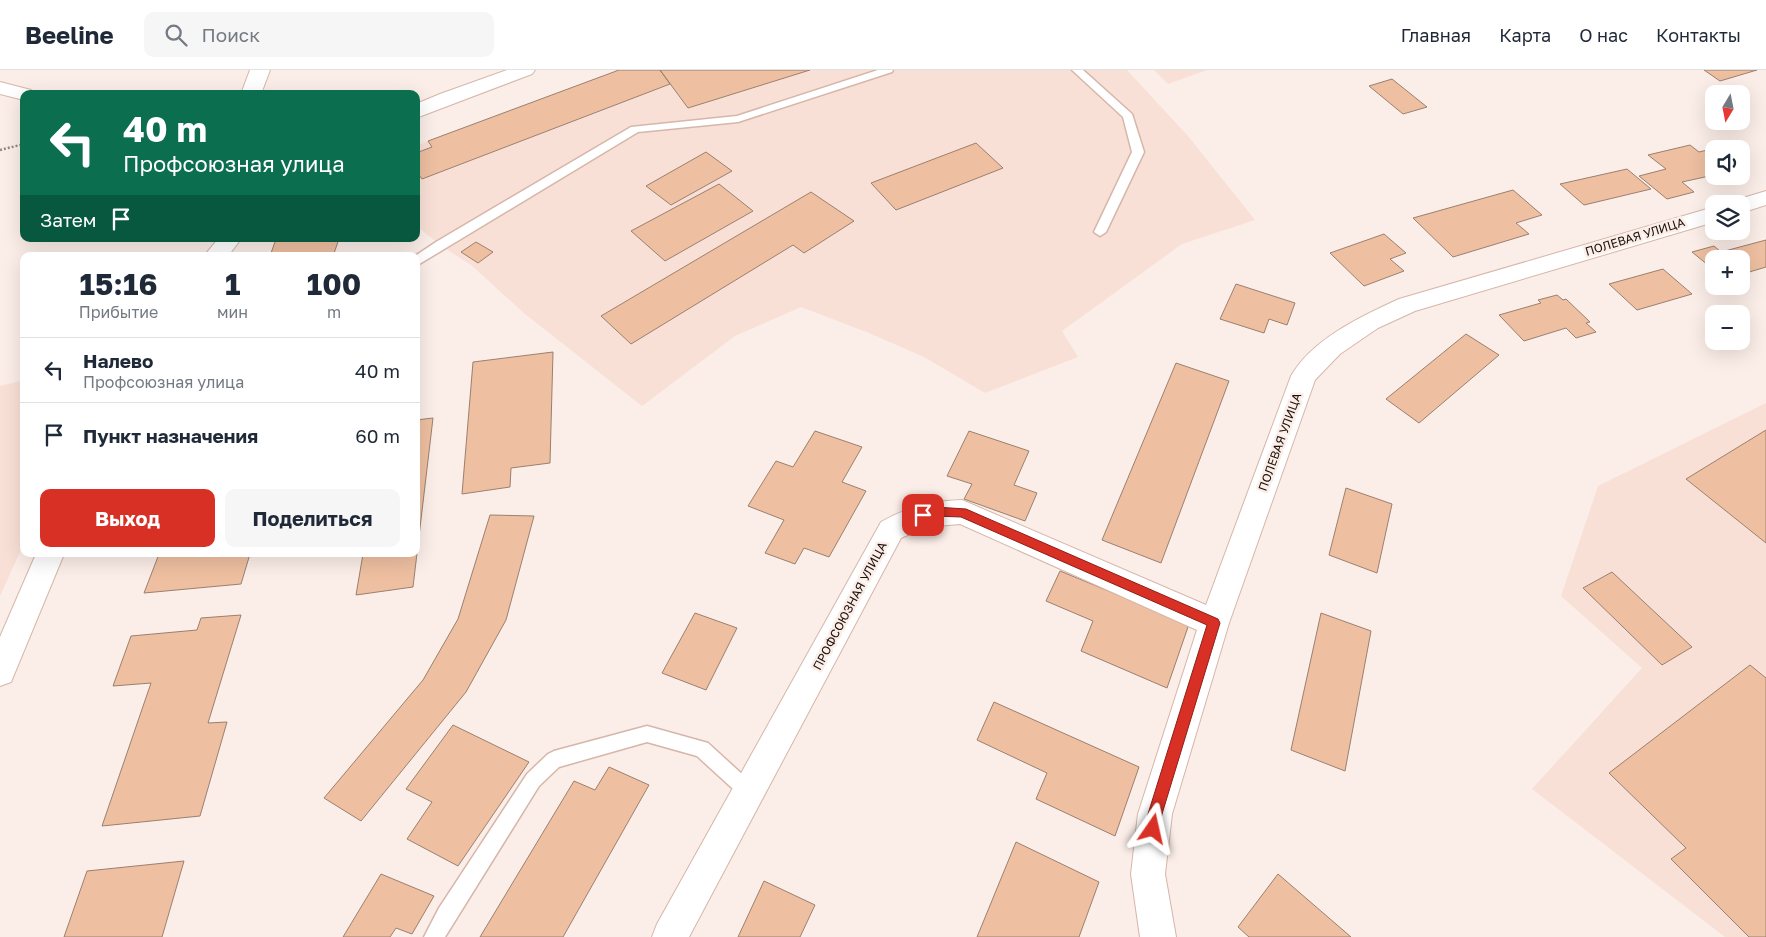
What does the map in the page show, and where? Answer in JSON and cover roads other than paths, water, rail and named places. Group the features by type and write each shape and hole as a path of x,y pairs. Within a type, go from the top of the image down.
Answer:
{"street":[{"path":"252,90 260,70"},
{"path":"420,110 447,98 525,70"},
{"path":"0,88 20,93"},
{"path":"1750,203 1766,198"},
{"name":"ПОЛЕВАЯ УЛИЦА","path":"1158,937 1148,874 1155,814 1214,623 1304,376 1331,348 1370,322 1407,305 1705,217"},
{"path":"218,252 227,242"},
{"name":"ПРОФСОЮЗНАЯ УЛИЦА","path":"670,937 891,530 911,518 935,512 962,512 1214,623"},
{"path":"0,672 49,557"}],"lane":[{"path":"420,259 636,129 738,119 888,70"},
{"path":"1077,70 1128,116 1138,152 1100,232"},
{"path":"434,937 446,915 533,780 554,760 648,734 702,748 749,792"}]}
